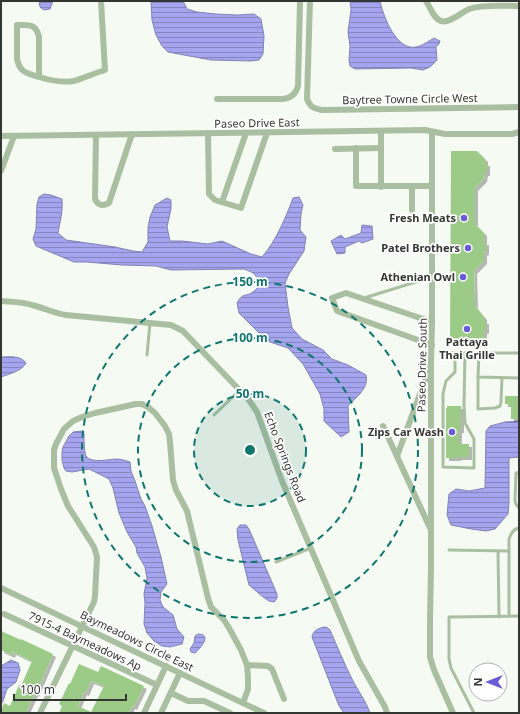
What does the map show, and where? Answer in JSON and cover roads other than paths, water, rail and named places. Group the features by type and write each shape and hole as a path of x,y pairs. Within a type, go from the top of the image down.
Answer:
{"street":[{"path":"39,77 38,32 31,26 17,25 18,65 25,73 39,77 56,81 74,81 105,70 101,1"},
{"path":"217,99 283,99 288,98 297,91 300,1"},
{"name":"Baytree Towne Circle West","path":"310,1 307,99 310,106 313,108 322,110 519,107"},
{"path":"426,1 439,20 443,22 448,21 468,9 477,7 519,6"},
{"path":"381,130 381,186"},
{"name":"Paseo Drive East","path":"1,136 381,130 425,130 445,134 512,134 519,132"},
{"name":"Paseo Drive South","path":"432,132 430,657 434,670 453,713"},
{"path":"208,133 209,194 215,200 241,208 267,133"},
{"path":"222,202 246,133"},
{"path":"96,135 96,199 97,203 100,205 105,205 109,203 132,134"},
{"name":"Paseo Drive East","path":"512,134 519,136"},
{"path":"1,172 14,136"},
{"path":"356,148 356,186 432,186"},
{"path":"335,149 381,148"},
{"path":"412,186 412,210"},
{"path":"432,322 346,293 332,298 336,311 432,345"},
{"name":"Echo Springs Road","path":"1,300 35,305 66,315 176,327 183,331 240,390 257,412 282,481 310,548 359,661 387,713"},
{"path":"397,456 431,363"},
{"path":"40,713 94,602 96,565 96,552 94,547 68,506 61,489 54,468 54,450 64,429 73,421 82,417 129,405 142,404 155,413 169,434 173,480 176,490 187,511 208,598 212,607 227,624 247,665 248,690 243,703"},
{"path":"383,426 431,529"},
{"name":"Baymeadows Circle East","path":"1,588 264,713"},
{"name":"7915-4 Baymeadows Ap","path":"4,614 157,685"},
{"path":"247,665 268,666 272,669 284,699"},
{"path":"144,713 166,666"},
{"path":"161,713 180,673"},
{"path":"171,693 188,701 204,701 230,713"}],"lane":[{"path":"362,298 432,276"},
{"path":"147,355 150,323"},
{"path":"465,353 464,406 466,423 474,439 474,468 443,467 443,394 446,381 455,372 453,353 465,353 519,353"},
{"path":"479,353 478,409 495,408 500,406 502,378"},
{"path":"478,377 519,378"},
{"path":"214,415 240,390"},
{"path":"519,473 516,473 515,501 519,508"},
{"path":"509,616 508,539 511,533 519,528"},
{"path":"276,562 310,548"},
{"path":"448,550 508,551"},
{"path":"498,551 499,616"},
{"path":"474,713 451,668 449,659 449,617 519,616"}],"water":[{"path":"39,1 53,1 50,9 44,10 40,7"},
{"path":"151,1 183,1 187,9 197,12 237,15 254,14 261,19 264,36 263,54 259,60 251,61 211,60 168,52 162,46 156,35 152,20"},
{"path":"350,1 380,1 390,28 394,35 404,45 416,47 434,38 440,41 436,47 437,60 430,67 423,70 411,68 355,69 350,66 348,32 351,10"},
{"path":"44,194 62,199 62,213 58,233 66,240 142,252 148,242 150,217 155,205 167,198 171,200 171,209 167,227 170,241 208,244 222,241 251,254 262,257 284,221 293,198 299,197 303,205 300,230 306,237 304,251 285,283 292,328 302,339 323,350 332,359 348,365 366,375 366,384 364,389 348,406 349,432 341,437 324,421 324,409 320,394 303,364 288,348 267,341 239,313 237,303 239,300 243,296 254,292 258,287 256,277 253,273 244,269 171,270 156,266 74,262 36,246 33,239 36,229 37,204 39,197"},
{"path":"362,225 372,226 373,239 362,243 359,241 345,247 345,253 337,254 331,241 341,235 345,239 361,233"},
{"path":"1,357 18,358 24,360 26,363 18,370 1,377"},
{"path":"519,421 519,457 509,458 508,514 495,529 486,531 451,525 447,515 449,494 456,489 469,491 485,488 486,431 490,426 505,422"},
{"path":"82,431 84,433 85,454 88,458 92,460 119,459 130,462 131,471 152,526 167,584 161,592 160,600 163,607 173,615 177,629 184,637 182,644 170,647 162,646 154,641 147,633 144,624 144,594 147,578 145,567 119,513 113,488 109,479 89,469 72,472 66,471 64,468 62,460 63,447 73,432"},
{"path":"240,525 246,525 249,529 277,594 277,598 274,602 263,597 249,585 238,540 237,529"},
{"path":"325,627 330,630 349,673 370,713 344,713 339,706 312,637 317,630"},
{"path":"198,634 205,636 204,642 195,653 191,652 190,649 194,643 195,636"},
{"path":"11,660 18,663 20,670 16,682 7,689 1,704 1,666"}],"place":[{"name":"Fresh Meats","path":"464,218"},
{"name":"Patel Brothers","path":"468,248"},
{"name":"Athenian Owl","path":"463,277"},
{"name":"Pattaya Thai Grille","path":"467,329"},
{"name":"Zips Car Wash","path":"452,432"}]}
